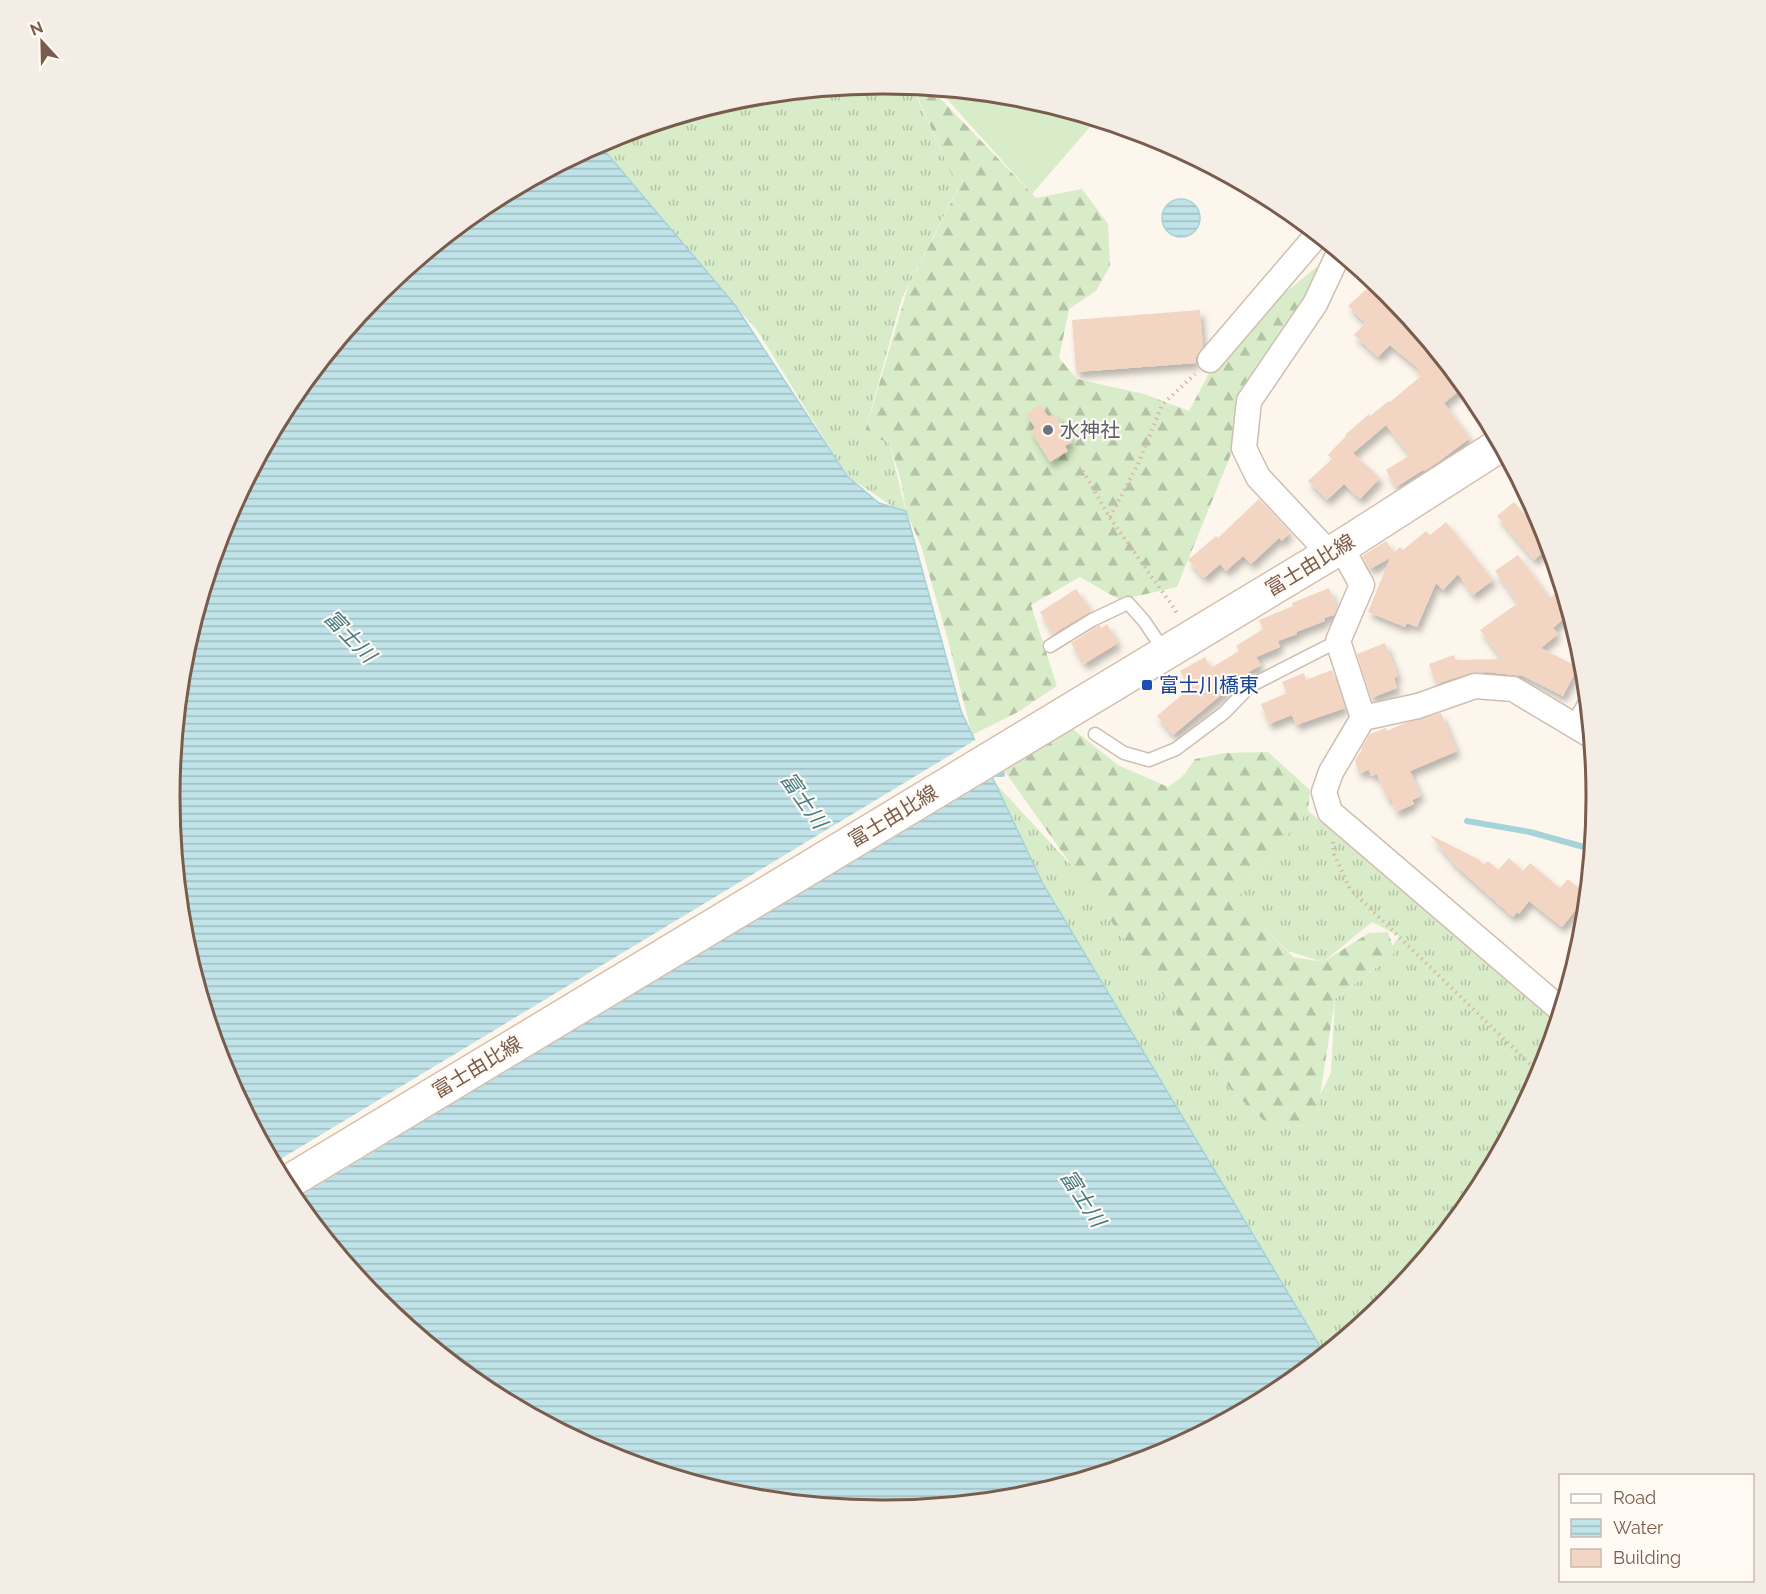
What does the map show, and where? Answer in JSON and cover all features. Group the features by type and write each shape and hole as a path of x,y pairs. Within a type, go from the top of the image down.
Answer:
{"main road":[{"name":"富士由比線","path":"294,1179 1335,550 1493,450"}],"street":[{"path":"1210,360 1312,241"},
{"path":"1336,260 1315,304 1249,401 1244,448 1258,477 1335,550 1362,585 1338,641 1363,718"},
{"path":"1554,1003 1330,812 1324,792 1331,772 1363,718 1418,706 1475,686 1513,689 1581,730"}],"lane":[{"path":"1050,646 1092,620 1128,603 1144,621 1177,646"},
{"path":"1095,734 1124,753 1149,760 1176,749 1224,713 1250,686 1338,641"}],"path":[{"path":"1110,518 1138,464 1162,405 1210,360"},
{"path":"1083,471 1110,518 1174,608 1177,646"},
{"path":"1330,812 1335,854 1350,889 1532,1066"}],"green space":[{"path":"916,95 958,188 902,298 864,435 889,442 907,516 847,476 757,330 598,155 657,132 701,118 746,108 837,96"},
{"path":"917,95 939,97 1036,198 1082,189 1108,224 1110,266 1096,291 1069,309 1059,358 1077,379 1144,394 1189,411 1225,343 1326,259 1236,442 1177,587 1120,600 1080,577 1031,605 1057,686 1018,712 972,735 949,644 921,546 906,511 901,481 889,442 864,435 908,287 958,189"},
{"path":"946,98 1020,108 1091,126 1032,194"},
{"path":"1069,726 1118,765 1168,787 1183,776 1195,759 1224,753 1268,752 1310,790 1308,811 1240,891 1250,914 1293,957 1323,962 1369,933 1388,932 1395,953 1335,999 1318,1109 1305,1125 1272,1128 1231,1090 1001,766"},
{"path":"994,782 1073,867 1231,1090 1272,1128 1305,1125 1331,1073 1335,999 1381,964 1399,936 1372,922 1323,962 1288,951 1233,899 1308,811 1553,1006 1532,1066 1513,1108 1467,1187 1440,1225 1380,1294 1297,1364 1186,1209"}],"water":[{"name":"富士川","path":"606,152 735,305 847,476 879,503 906,511 961,711 1043,884 1320,1346 1273,1381 1194,1427 1109,1462 1065,1476 1020,1486 929,1498 883,1500 791,1493 701,1476 614,1446 572,1427 482,1374 420,1325 386,1294 355,1260 299,1187 253,1108 218,1023 204,979 194,934 182,843 180,797 182,751 194,660 204,615 218,571 253,486 299,407 355,334 386,300 420,269 493,213 572,167"},
{"path":"1181,199 1194,205 1200,218 1194,231 1181,237 1168,231 1162,218 1168,205"}],"pier":[{"path":"977,739 992,771 393,1134 396,1138 304,1194 281,1158"}],"building":[{"path":"1367,288 1380,300 1411,334 1457,393 1444,403 1470,438 1438,462 1396,487 1386,470 1410,455 1386,425 1353,453 1380,478 1360,499 1344,484 1327,500 1308,481 1332,459 1328,455 1345,435 1369,414 1370,416 1390,402 1421,376 1416,371 1419,369 1390,345 1378,357 1354,335 1365,323 1348,306"},
{"path":"1200,310 1203,347 1196,357 1196,363 1076,372 1072,320"},
{"path":"1040,405 1049,417 1054,414 1072,442 1065,446 1068,451 1050,462 1031,431 1035,428 1026,414"},
{"path":"1259,499 1290,532 1282,541 1279,538 1251,564 1243,556 1226,571 1220,564 1204,578 1188,560 1216,536 1218,538"},
{"path":"1514,502 1527,518 1541,554 1534,560 1497,516"},
{"path":"1446,522 1493,580 1473,595 1458,574 1443,590 1436,583 1417,627 1407,623 1405,627 1368,612 1390,558 1370,569 1362,556 1386,541 1394,553 1400,547 1403,550 1426,531 1430,535"},
{"path":"1518,555 1550,598 1555,594 1563,619 1553,628 1558,634 1541,648 1573,664 1574,674 1563,696 1523,676 1487,672 1470,673 1436,684 1429,664 1454,655 1456,660 1502,659 1480,630 1518,603 1495,571"},
{"path":"1329,588 1337,608 1334,615 1278,641 1280,647 1256,657 1261,665 1226,685 1228,689 1173,735 1157,716 1190,688 1180,671 1205,657 1211,668 1239,651 1236,646 1263,629 1259,620"},
{"path":"1076,589 1091,611 1053,634 1040,612"},
{"path":"1107,624 1118,643 1084,664 1071,643 1096,627 1100,625 1101,628"},
{"path":"1385,643 1398,676 1394,678 1397,688 1371,698 1357,654"},
{"path":"1332,670 1345,708 1296,725 1292,715 1269,724 1261,704 1287,693 1282,682 1304,673 1306,680"},
{"path":"1441,713 1457,751 1410,771 1421,796 1412,800 1414,804 1396,812 1377,774 1371,776 1369,770 1359,773 1355,760 1370,734 1386,728 1387,731 1405,723"},
{"path":"1430,835 1478,859 1484,865 1488,861 1498,870 1509,858 1523,871 1530,863 1560,888 1568,879 1579,888 1576,910 1562,927 1529,901 1519,914 1517,912 1513,917 1456,866"}],"waterway":[{"path":"990,774 1002,774"},
{"path":"1467,821 1530,832 1584,847"}],"place":[{"name":"水神社","path":"1048,430"},
{"name":"富士川橋東","path":"1147,685"}]}
